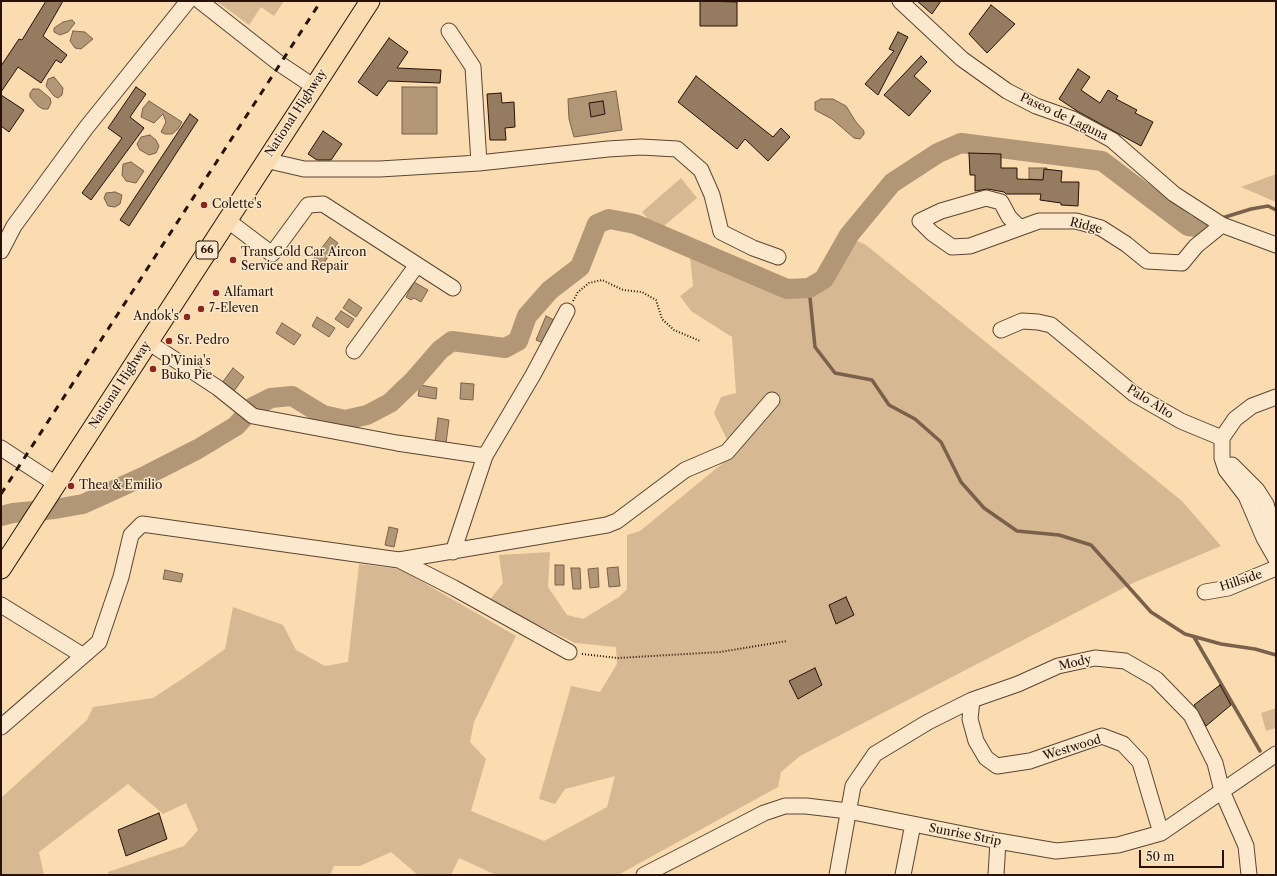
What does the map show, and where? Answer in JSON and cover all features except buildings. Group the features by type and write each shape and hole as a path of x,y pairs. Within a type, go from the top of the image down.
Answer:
{"main road":[{"name":"National Highway","path":"1,569 313,86 370,1"}],"street":[{"path":"1,251 14,226 86,128 188,1"},
{"path":"200,1 280,64 313,86"},
{"name":"Paseo de Laguna","path":"900,1 962,59 1007,91 1036,106 1073,119 1112,140 1174,194 1222,225 1276,245"},
{"path":"449,31 473,67 479,163"},
{"path":"265,160 304,169 380,169 479,163 608,149 640,147 677,149 701,170 712,195 721,232 753,248 778,257"},
{"name":"Ridge","path":"1019,227 1009,217 1001,202 986,198 941,210 920,221 932,233 952,247 970,246 1019,227 1040,221 1076,221 1101,228 1126,244 1147,261 1182,263 1196,246 1222,225"},
{"path":"227,220 272,254 308,205 323,204 453,288"},
{"path":"354,351 417,265"},
{"path":"454,552 485,456 533,375 567,311"},
{"name":"Palo Alto","path":"1001,330 1022,321 1051,325 1134,394 1181,421 1222,438"},
{"path":"148,342 218,388 249,413 397,443 485,456"},
{"path":"1276,397 1252,406 1235,420 1222,438 1222,458 1226,470 1246,496 1264,538 1276,559"},
{"path":"1,727 82,655 99,642 121,577 131,535 142,524 399,560 607,526 685,470 727,452 772,400"},
{"path":"1222,438 1227,456 1233,466 1257,490 1266,504 1276,538"},
{"path":"1,448 56,484"},
{"path":"399,560 454,588 569,652"},
{"name":"Hillside","path":"1205,592 1228,588 1276,568"},
{"path":"1,605 82,655"},
{"name":"Mody","path":"837,875 853,786 876,754 928,722 972,700 1018,684 1058,666 1095,658 1125,661 1156,679 1190,715 1215,763 1222,792 1246,846 1249,875"},
{"name":"Westwood","path":"972,700 970,719 976,741 986,758 998,766 1030,761 1102,736 1123,744 1140,762 1161,833"},
{"name":"Sunrise Strip","path":"644,875 771,811 785,806 806,806 848,811 1056,851 1118,845 1161,833 1269,760"},
{"path":"903,875 913,824"},
{"path":"996,875 998,841"}],"path":[{"path":"567,311 578,292 588,283 602,280 623,290 642,292 656,300 662,319 674,330 700,340"},
{"path":"569,652 618,658 720,652 787,641"}],"shaded area":[{"path":"216,1 284,1 274,16 261,7 249,25"},
{"path":"72,20 75,23 68,32 60,35 54,32 54,28 63,22"},
{"path":"73,31 85,32 93,39 81,49 75,48 70,41"},
{"path":"54,77 63,88 62,95 58,98 54,96 46,86 48,79"},
{"path":"402,87 437,87 437,134 402,134"},
{"path":"33,89 39,89 50,98 51,103 48,109 43,109 38,106 30,97 30,93"},
{"path":"616,91 622,130 574,137 569,119 568,99"},
{"path":"821,99 833,99 846,106 856,122 864,131 864,134 860,139 854,138 832,119 815,110 815,102"},
{"path":"149,101 182,122 178,129 172,134 165,134 161,132 166,122 163,114 154,123 141,117 143,108"},
{"path":"150,135 156,140 159,146 156,153 149,155 140,150 137,144 141,137"},
{"path":"131,162 144,171 136,183 126,181 122,175 123,164"},
{"path":"1029,168 1047,168 1046,180 1029,179"},
{"path":"1276,174 1276,202 1241,187"},
{"path":"681,178 697,198 658,231 642,212"},
{"path":"115,192 122,195 120,204 115,207 108,206 104,198 106,193"},
{"path":"330,237 338,243 321,267 312,261"},
{"path":"855,240 866,245 1182,501 1221,546 1133,583 800,756 781,772 778,787 618,875 496,875 459,858 451,875 418,875 391,852 360,866 334,866 330,875 109,875 108,872 184,846 198,830 186,803 163,814 128,784 39,852 44,875 1,875 1,798 87,720 93,707 153,698 225,649 233,607 283,625 296,650 325,666 348,662 359,564 400,569 516,636 474,722 470,742 486,759 471,811 544,841 607,807 615,776 565,789 555,804 539,799 571,686 600,692 617,664 616,647 575,643 489,601 503,583 499,555 550,552 548,587 567,615 583,619 619,597 627,589 627,535 640,531 734,454 714,413 721,397 736,393 732,337 691,311 680,296 693,286 689,247 788,289 809,288 825,279"},
{"path":"414,282 428,290 421,302 414,298 411,300 406,297"},
{"path":"349,299 362,308 356,317 343,308"},
{"path":"341,311 354,319 348,328 335,319"},
{"path":"546,316 556,321 546,344 536,340"},
{"path":"317,317 335,328 329,337 312,326"},
{"path":"282,323 301,335 294,345 276,333"},
{"path":"233,368 244,377 234,391 222,383"},
{"path":"461,383 474,384 473,400 460,399"},
{"path":"420,385 437,388 436,399 418,396"},
{"path":"438,418 449,420 446,443 435,442"},
{"path":"389,527 398,529 394,547 385,545"},
{"path":"555,565 564,565 564,585 555,585"},
{"path":"618,567 620,586 609,587 607,568"},
{"path":"571,568 580,568 581,589 573,589"},
{"path":"598,568 599,587 590,588 588,569"},
{"path":"165,570 183,574 181,582 163,579"},
{"path":"1276,708 1276,728 1266,731 1261,713"}],"waterway":[{"path":"1,516 13,513 55,509 83,504 147,475 198,449 236,426 253,407 271,398 292,396 323,415 345,420 367,415 390,403 413,381 440,350 452,341 505,348 518,341 527,316 550,290 580,267 597,224 609,219 635,224 787,289 809,288 824,279 849,235 892,183 938,153 961,143 1102,161 1188,226 1205,228"},
{"path":"1222,218 1251,209 1268,206 1276,210"},
{"path":"809,288 815,347 835,373 872,380 889,405 915,419 941,442 961,482 984,508 1017,531 1059,535 1091,545 1151,612 1185,634 1221,644 1255,649 1276,655"},
{"path":"1194,637 1260,751"}],"railway":[{"path":"1,494 321,1"}],"place":[{"name":"Colette's","path":"204,205"},
{"name":"TransCold Car Aircon Service and Repair","path":"233,260"},
{"name":"Alfamart","path":"216,293"},
{"name":"7-Eleven","path":"201,309"},
{"name":"Andok's","path":"187,317"},
{"name":"Sr. Pedro","path":"169,341"},
{"name":"D'Vinia's Buko Pie","path":"153,369"},
{"name":"Thea & Emilio","path":"71,486"}]}
